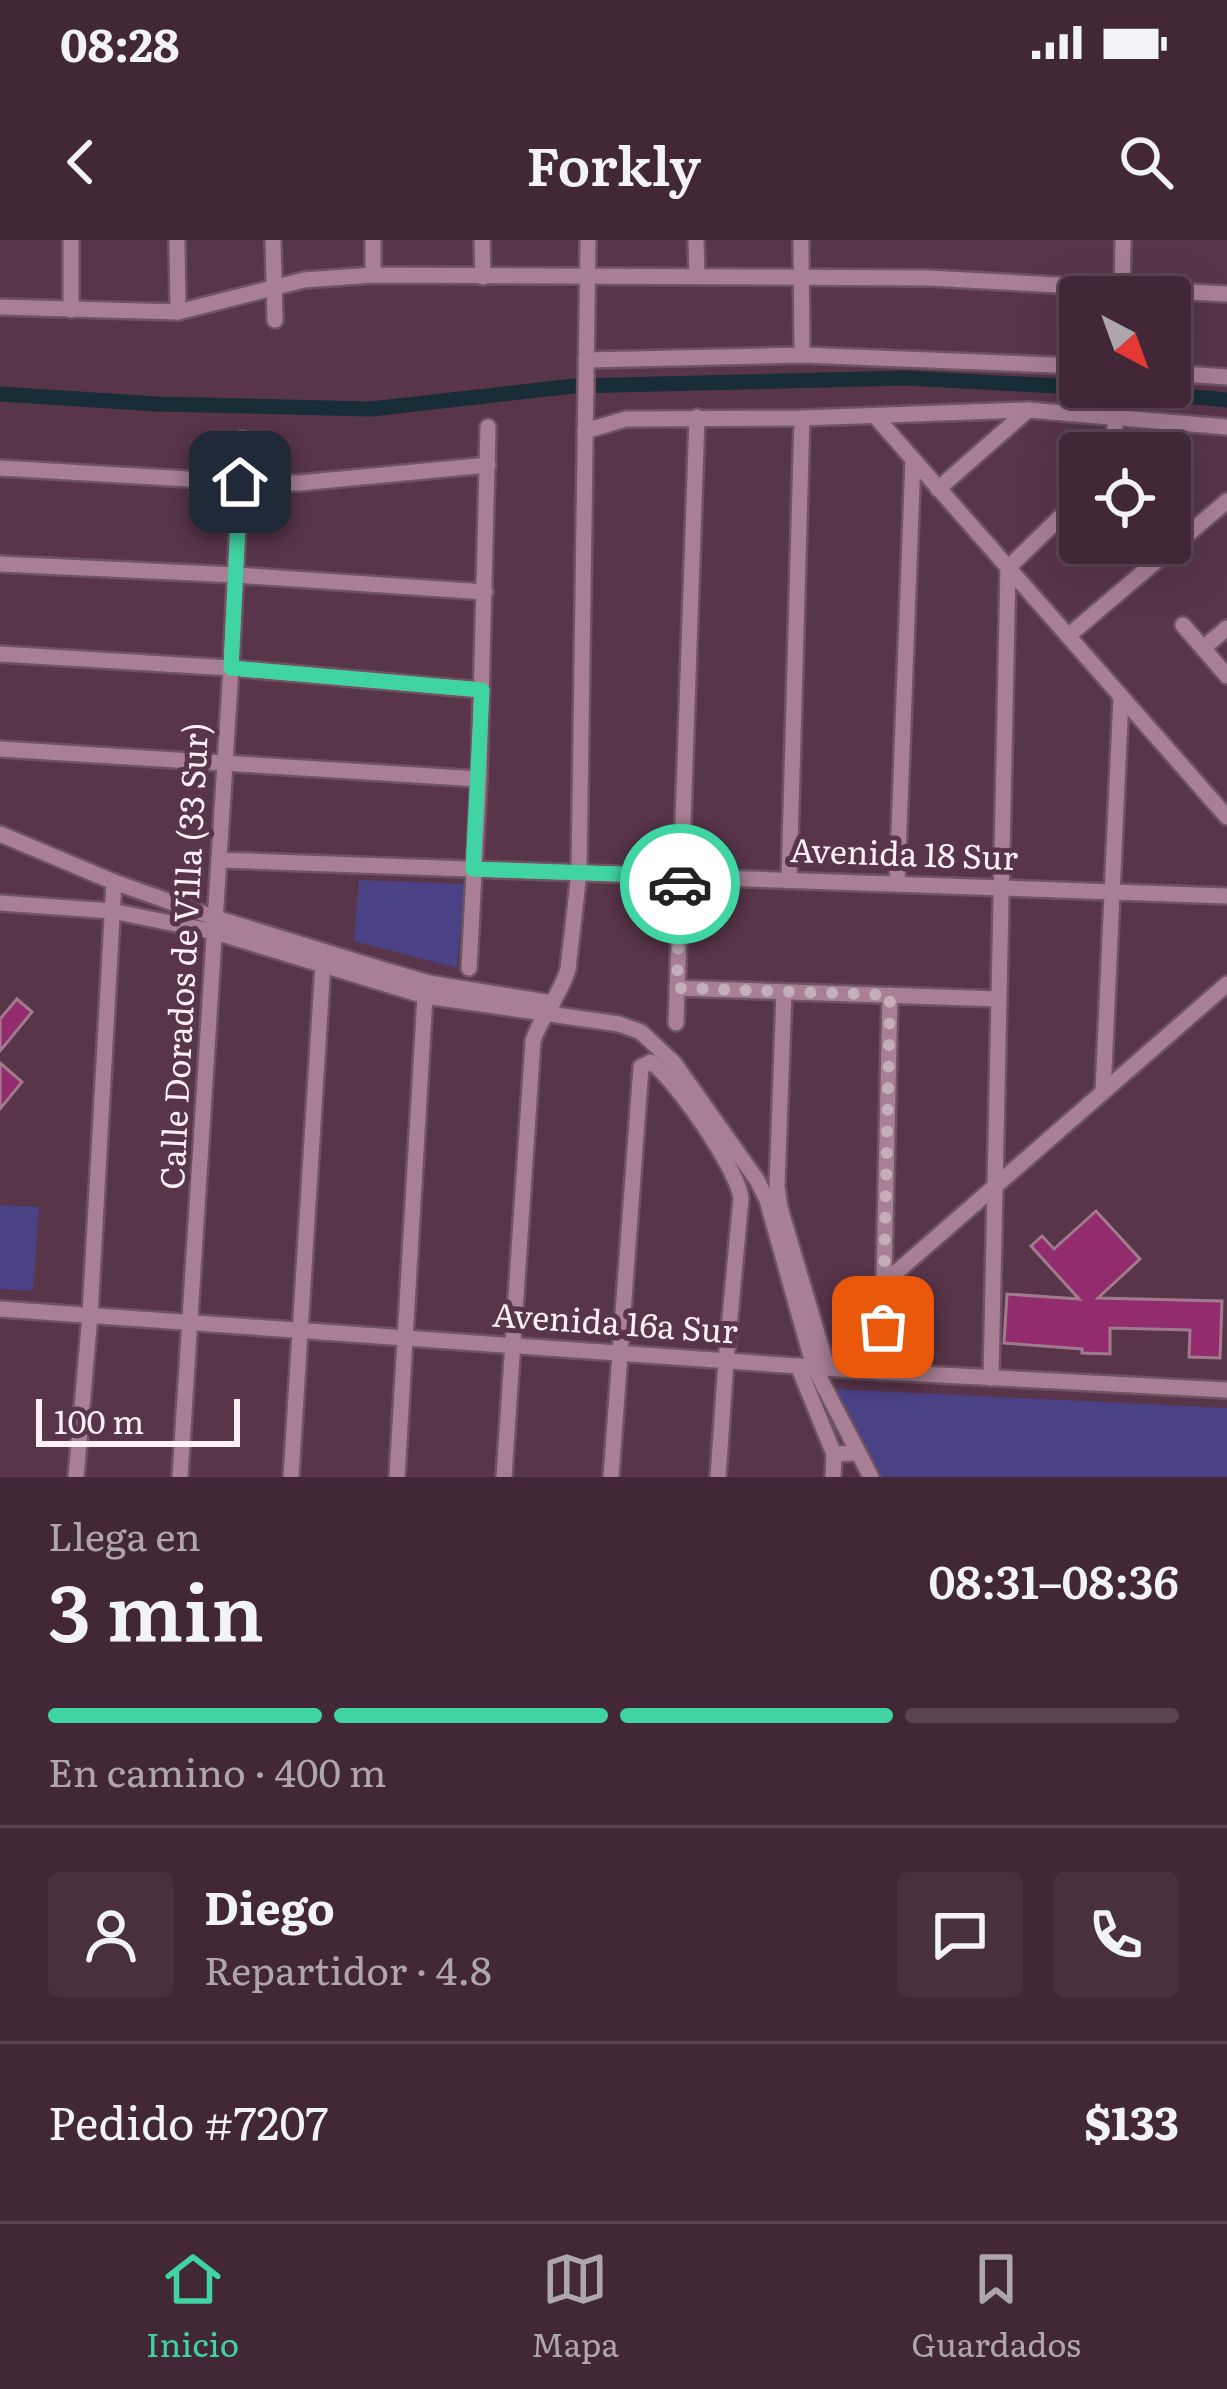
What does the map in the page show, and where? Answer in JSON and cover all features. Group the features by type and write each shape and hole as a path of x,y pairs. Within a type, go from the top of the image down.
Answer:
{"street":[{"path":"70,240 71,310"},
{"path":"177,240 178,313"},
{"path":"273,240 275,320"},
{"path":"373,240 373,275"},
{"path":"482,240 483,277"},
{"path":"504,1477 533,1041 568,968 579,873 588,240"},
{"path":"697,240 697,276"},
{"path":"802,240 802,355"},
{"path":"1122,276 1123,240"},
{"path":"0,307 178,313 304,280 373,275 929,278 1059,288"},
{"path":"1191,294 1227,294"},
{"path":"586,367 802,355 1059,365"},
{"path":"1191,374 1227,377"},
{"path":"585,431 626,419 1028,410 1227,427"},
{"path":"938,488 1028,410"},
{"path":"876,416 1227,817"},
{"path":"676,1024 697,417"},
{"path":"1114,432 1116,417"},
{"path":"789,880 802,418"},
{"path":"469,968 488,427"},
{"name":"Calle Dorados de Villa (33 Sur)","path":"180,1477 242,439"},
{"path":"897,884 913,459"},
{"path":"0,469 299,483 488,466"},
{"path":"1067,636 1227,501"},
{"path":"991,1378 1008,568 1059,518"},
{"path":"0,564 485,592"},
{"path":"1184,625 1227,676"},
{"path":"1203,648 1227,628"},
{"path":"0,655 231,668 482,690"},
{"path":"1103,1092 1121,697"},
{"path":"0,749 479,779"},
{"path":"0,834 216,925 425,996 550,1008"},
{"name":"Avenida 18 Sur","path":"220,860 1227,896"},
{"path":"76,1477 90,1316 114,882"},
{"path":"0,903 112,910 216,925 641,1032 674,1064 758,1180 813,1366 871,1477"},
{"path":"291,1477 323,963"},
{"path":"884,1283 1227,984"},
{"path":"677,988 999,999"},
{"path":"784,992 777,1186 834,1454 833,1477"},
{"path":"882,1372 890,995"},
{"path":"397,1477 425,996"},
{"path":"611,1477 641,1067 647,1062 657,1065 674,1085 734,1173 741,1198 718,1477"},
{"name":"Avenida 16a Sur","path":"0,1309 882,1372 1227,1390"},
{"path":"834,1454 858,1453"}],"shaded area":[{"path":"359,880 465,884 457,968 354,941"},
{"path":"0,1205 39,1207 33,1291 0,1289"},
{"path":"834,1389 1227,1408 1227,1477 877,1477"}],"building":[{"path":"17,999 32,1012 0,1051 0,1019"},
{"path":"0,1063 22,1082 0,1109"},
{"path":"1096,1211 1140,1259 1098,1298 1222,1301 1220,1358 1189,1357 1190,1330 1110,1328 1110,1354 1004,1343 1007,1294 1079,1299 1031,1246 1042,1236 1054,1249"}],"waterway":[{"path":"0,394 157,404 371,409 574,386 907,378 1227,400"}],"way so far":[{"path":"680,884 677,988 890,995 883,1327"}],"route":[{"path":"240,482 231,668 482,690 473,869 680,876 680,884"}]}
